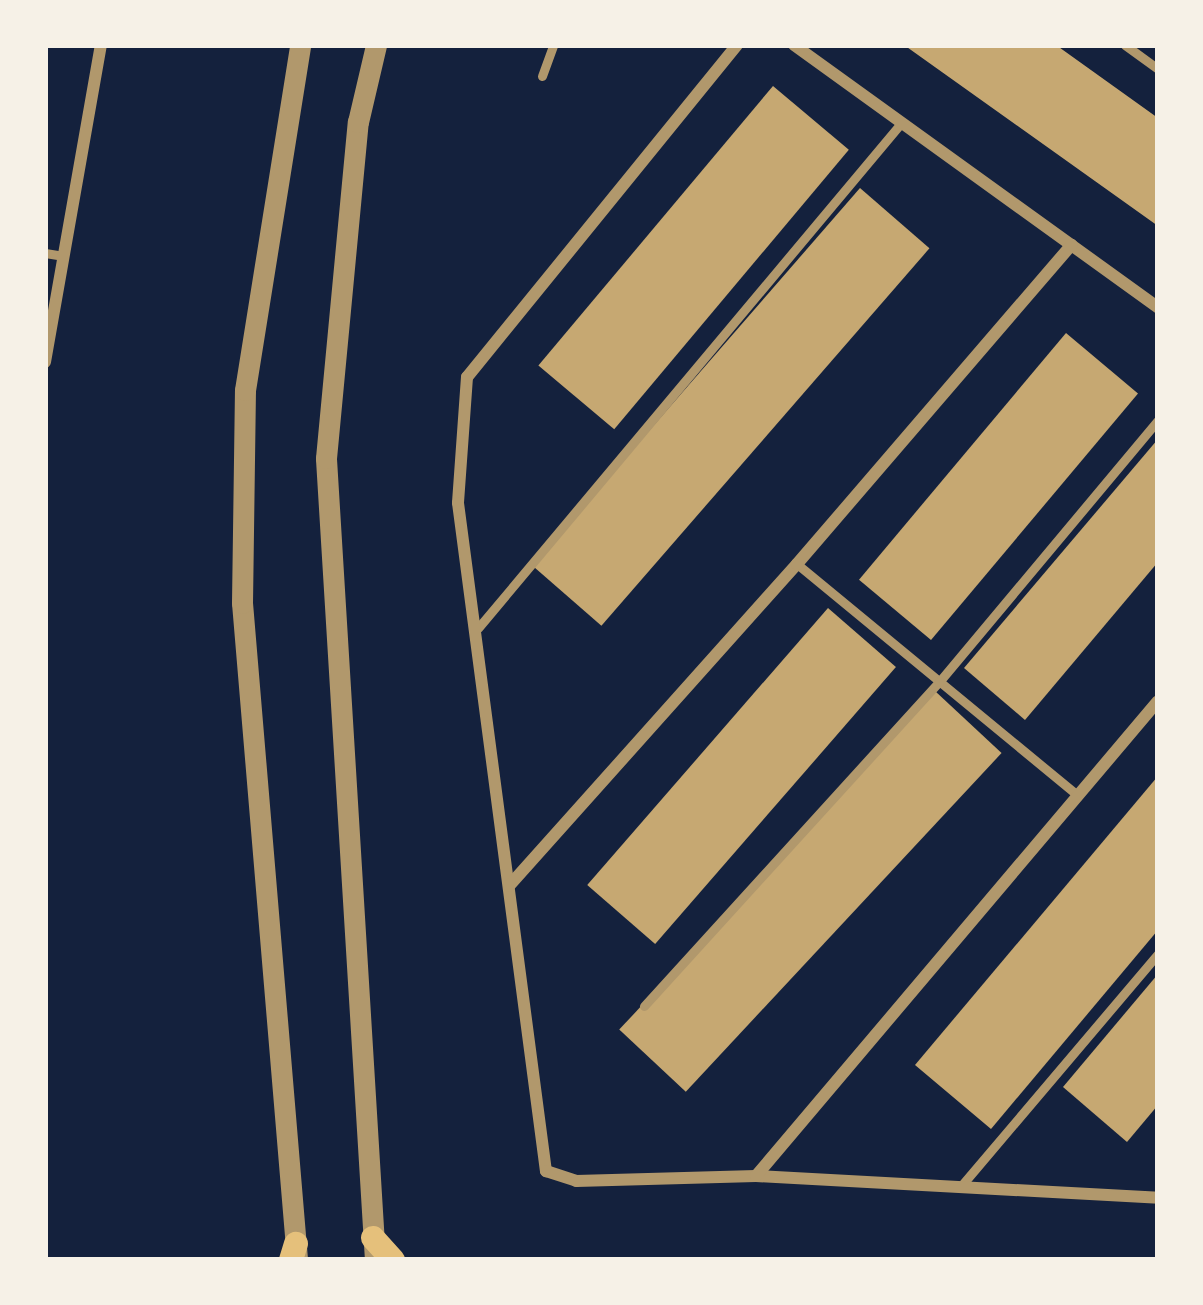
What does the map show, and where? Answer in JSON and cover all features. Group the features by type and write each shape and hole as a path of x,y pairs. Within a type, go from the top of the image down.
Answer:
{"main road":[{"path":"374,1249 393,1260"}],"street":[{"path":"45,362 101,45"},
{"path":"295,1254 242,603 244,390 301,45"},
{"path":"374,1249 326,458 358,122 376,45"},
{"path":"737,45 467,377 458,503 546,1171 576,1181 756,1176 1158,1198"},
{"path":"794,45 1158,308"},
{"path":"508,886 797,564 1071,245"},
{"path":"756,1176 1158,701"}],"lane":[{"path":"542,76 553,45"},
{"path":"1125,45 1158,70"},
{"path":"478,628 902,122"},
{"path":"45,253 64,256"},
{"path":"644,1006 939,682 1158,420"},
{"path":"797,564 1078,796"},
{"path":"961,1186 1158,954"}],"building":[{"path":"904,45 1056,45 1158,118 1158,226"},
{"path":"773,86 849,150 614,429 538,366"},
{"path":"860,188 929,248 601,626 532,565"},
{"path":"1066,333 1138,393 931,640 859,580"},
{"path":"1158,439 1158,562 1025,720 964,668"},
{"path":"828,608 896,667 655,944 587,885"},
{"path":"935,691 1002,753 686,1092 619,1030"},
{"path":"1158,776 1158,930 991,1129 915,1065"},
{"path":"1158,974 1158,1105 1127,1142 1063,1087"}]}
